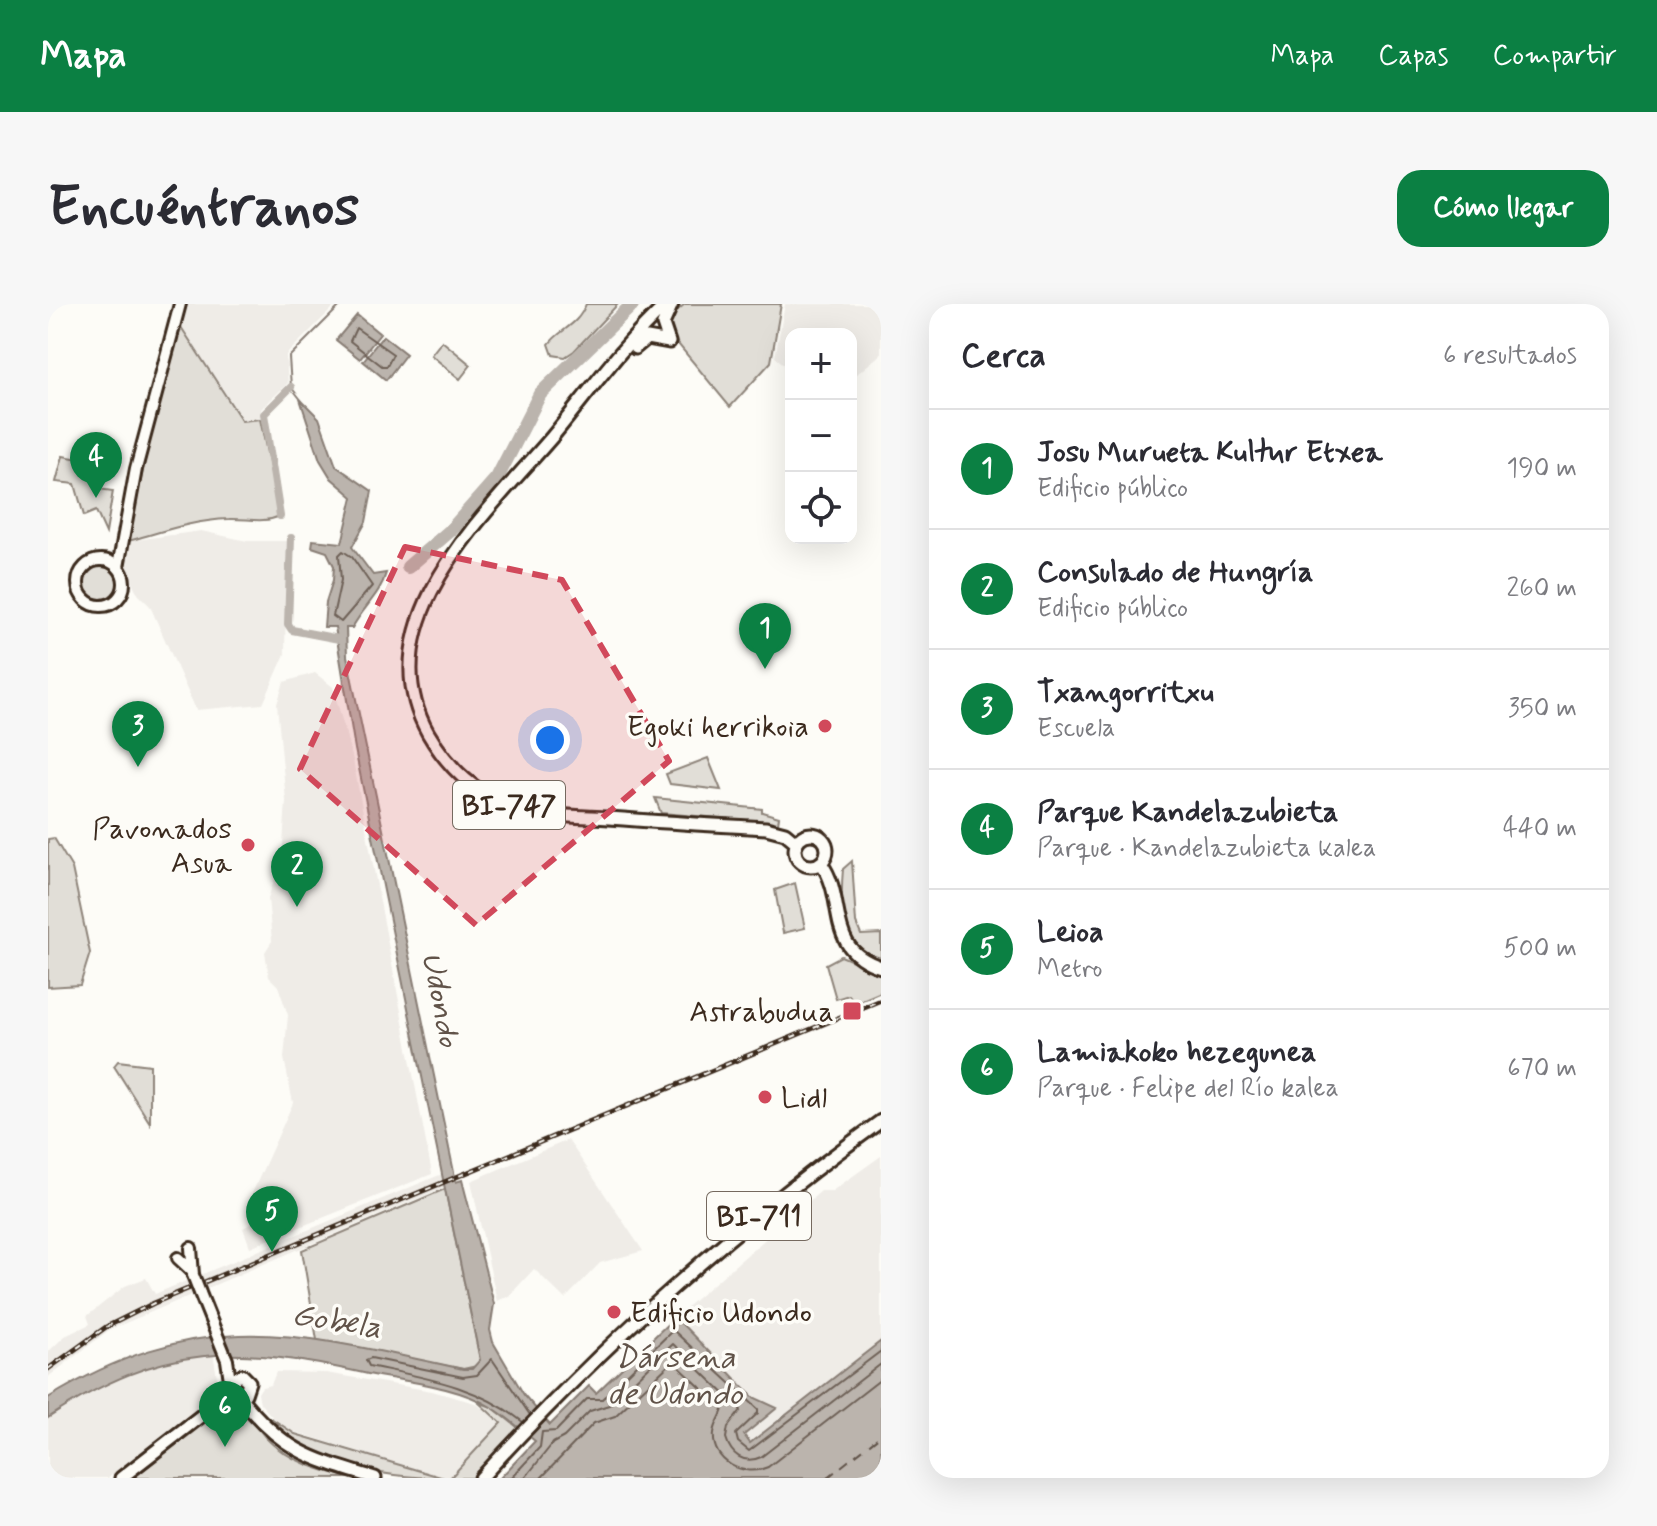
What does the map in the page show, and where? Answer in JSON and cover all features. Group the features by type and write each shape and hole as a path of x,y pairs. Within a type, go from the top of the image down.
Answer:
{"main road":[{"name":"BI-747","path":"669,304 642,329 596,383 432,586 419,617 411,662 412,683 422,723 459,775 476,789 511,806 550,814 766,828 785,833 796,842"},
{"path":"596,383 647,338 669,342 663,324 669,304"},
{"path":"642,329 665,334"},
{"name":"BI-747","path":"809,833 824,839 827,854 821,863 809,866 800,862 795,852 796,842 809,833"},
{"name":"BI-747","path":"821,863 834,893 837,919 844,939 860,957 881,967"},
{"name":"BI-711","path":"481,1478 544,1411 619,1339 773,1204 881,1121"},
{"path":"121,1478 215,1405 241,1394 248,1379 232,1380"},
{"path":"232,1380 271,1432 301,1454 375,1478"},
{"path":"215,1405 232,1380"}],"street":[{"path":"118,567 107,561 91,562 80,573 81,594 91,604 108,605 121,595 124,583 118,567 120,544 139,457 180,307"},
{"path":"107,561 120,544"},
{"path":"191,1248 192,1273 232,1380"},
{"path":"178,1258 192,1273"}],"highlighted area":[{"path":"405,547 562,580 669,761 476,925 300,769"}],"shaded area":[{"path":"189,304 337,304 286,355 288,383 261,409 260,419 243,422 181,327"},
{"path":"586,304 618,304 574,351 565,357 553,355 549,344 574,323"},
{"path":"685,304 781,304 771,362 730,407 669,333 673,314"},
{"path":"785,304 873,304 881,311 881,354 857,374 857,328 785,328 785,365 775,357"},
{"path":"181,327 242,421 260,419 280,516 261,520 203,522 128,541 150,437"},
{"path":"442,341 471,365 460,379 431,355"},
{"path":"63,456 101,463 98,489 113,491 106,533 96,511 84,516 75,484 56,482"},
{"path":"201,531 247,541 287,541 285,654 263,704 196,710 150,606 138,594 125,568 123,556 128,541"},
{"path":"100,565 112,571 118,583 112,595 100,601 88,595 82,583 88,571"},
{"path":"315,673 333,687 353,760 432,1174 250,1247 243,1228 254,1222 249,1200 293,1103 284,1058 288,1015 278,986 269,977 265,952 272,941 268,898 282,858 286,801 277,704 284,682"},
{"path":"708,758 721,790 670,784 666,774"},
{"path":"655,798 762,809 762,812 779,817 778,823 661,813"},
{"path":"54,838 72,868 90,953 80,985 48,987 48,839"},
{"path":"852,861 856,923 861,935 881,934 881,958 857,945 846,923 842,896 843,869"},
{"path":"795,883 805,928 783,933 775,890"},
{"path":"841,956 881,973 881,992 855,1003 849,995 836,999 826,964"},
{"path":"118,1061 150,1065 150,1123 114,1066"},
{"path":"568,1140 643,1251 600,1263 565,1299 534,1269 509,1296 497,1301 471,1181"},
{"path":"881,1156 881,1341 750,1443 743,1435 777,1408 754,1397 675,1317 821,1191 832,1191"},
{"path":"442,1174 445,1187 109,1330 48,1377 48,1352 65,1336 90,1324 87,1316 125,1286 146,1278 155,1294"},
{"path":"445,1189 480,1359 477,1366 463,1369 317,1340 302,1250"},
{"path":"213,1352 219,1390 108,1478 48,1478 48,1418 110,1381 148,1366"},
{"path":"276,1372 326,1373 432,1391 475,1403 502,1423 450,1478 444,1478 282,1428 260,1403 258,1393 262,1387 271,1385"},
{"path":"478,1402 492,1407 521,1430 474,1478 450,1478 501,1423"},
{"path":"239,1404 266,1438 285,1453 317,1468 351,1478 133,1478 228,1405"},
{"path":"271,1418 295,1434 444,1478 397,1475 350,1466 307,1448"}],"water":[{"path":"357,315 380,334 360,359 336,340"},
{"path":"383,336 406,354 386,380 363,361"},
{"name":"Dársena de Udondo","path":"300,399 319,418 336,466 372,491 366,522 352,547 373,575 386,573 380,588 352,628 346,628 347,656 456,1182 462,1180 494,1304 490,1330 493,1342 524,1395 550,1425 589,1386 596,1393 675,1317 753,1397 777,1408 744,1435 750,1443 881,1341 881,1478 500,1478 535,1441 503,1415 477,1400 431,1386 321,1364 240,1355 202,1356 129,1375 48,1418 48,1398 104,1368 155,1349 204,1338 251,1335 300,1338 350,1345 463,1369 472,1369 480,1360 355,749 335,627 324,627 334,566 327,552 312,547 313,540 342,543 353,497 331,478 320,460"}],"waterway":[{"path":"302,401 291,387 289,357 342,304"},
{"name":"Udondo","path":"408,567 451,530 497,478 540,394 633,304"},
{"path":"280,516 264,414 291,387"},
{"path":"291,538 288,624 292,630 339,639"}],"ferry route":[{"path":"827,1478 881,1435"}],"railway":[{"path":"48,1369 106,1327 154,1303 881,1000"}],"place":[{"name":"Parque Kandelazubieta","path":"96,498"},
{"name":"Josu Murueta Kultur Etxea","path":"765,669"},
{"name":"Egoki herrikoia","path":"825,726"},
{"name":"Txangorritxu","path":"138,767"},
{"name":"Pavonados Asua","path":"248,845"},
{"name":"Consulado de Hungría","path":"297,907"},
{"name":"Astrabudua","path":"852,1011"},
{"name":"Lidl","path":"765,1097"},
{"name":"Leioa","path":"272,1252"},
{"name":"Edificio Udondo","path":"614,1312"},
{"name":"Lamiakoko hezegunea","path":"225,1447"}],"water label":[{"name":"Gobela","path":"337,1320"}]}
